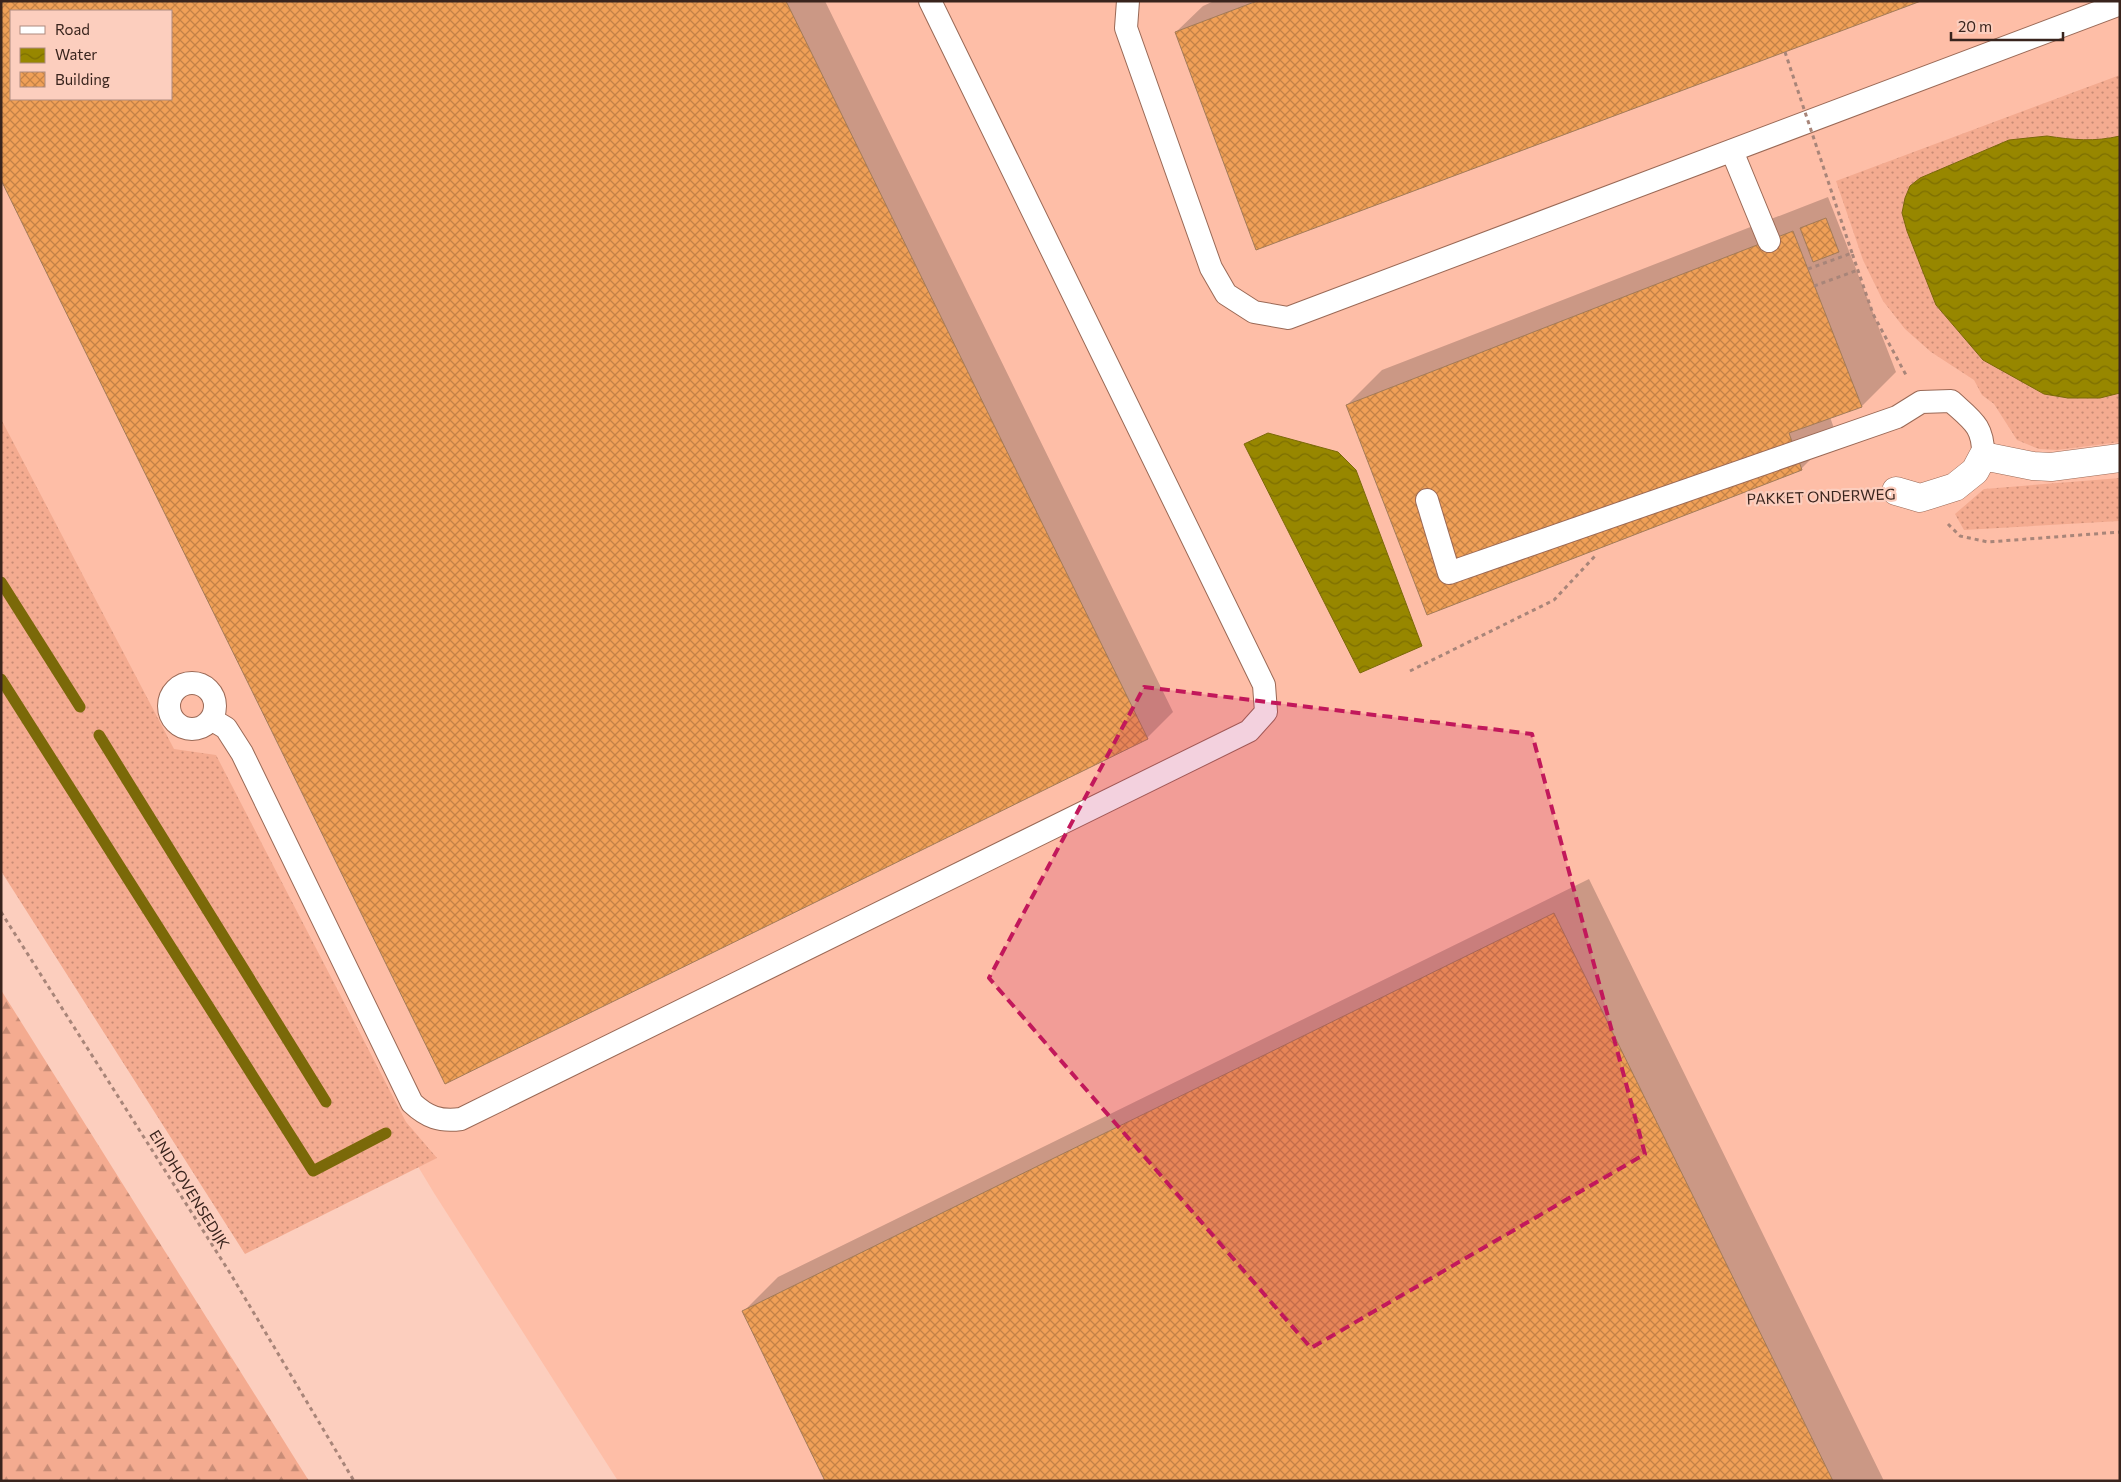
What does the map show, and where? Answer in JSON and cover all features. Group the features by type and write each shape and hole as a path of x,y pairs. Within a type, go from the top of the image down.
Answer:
{"street":[{"path":"1908,494 1956,487 1975,471 1983,456 2033,466 2051,467 2120,458"}],"lane":[{"path":"211,719 226,728 242,753 412,1103 425,1115 446,1121 461,1119 1249,731 1266,712 1264,685 930,1"},
{"path":"1128,1 1126,28 1211,268 1226,294 1254,312 1288,318 2120,4"},
{"path":"1732,150 1769,241"},
{"path":"1426,500 1449,573 1897,417 1921,402 1951,401 1974,421 1984,438 1983,456"}],"path":[{"path":"1785,52 1873,314 1921,402"},
{"path":"1808,269 1852,253"},
{"path":"1814,286 1858,270"},
{"path":"1908,494 1960,536 1988,542 2120,532"},
{"name":"PAKKET ONDERWEG","path":"1764,497 1908,494"},
{"path":"1410,671 1554,600 1599,552"},
{"name":"EINDHOVENSEDIJK","path":"1,912 230,1273 354,1481"}],"highlighted area":[{"path":"1144,687 1532,734 1645,1154 1311,1348 989,978"}],"shaded area":[{"path":"1,1 2120,1 2120,1481 618,1481 434,1193 1,475"}],"green space":[{"path":"2120,75 2120,136 2100,140 2075,140 2047,136 2009,140 1920,178 1902,213 1936,305 1983,360 2044,394 2068,398 2100,398 2120,393 2120,442 2057,450 2039,449 2017,440 1994,404 1982,395 1974,380 1931,352 1905,329 1883,301 1863,260 1836,181"},
{"path":"1,419 174,749 216,755 406,1122 437,1158 245,1254 1,871"},
{"path":"2120,478 2120,521 1964,530 1955,514 1984,489"},
{"path":"1,990 309,1481 1,1481"}],"water":[{"path":"2047,136 2084,140 2120,136 2120,393 2100,398 2068,398 2044,394 1983,360 1936,305 1907,231 1902,213 1910,186 1920,178 2009,140"},
{"path":"1268,433 1338,452 1356,470 1422,646 1360,673 1244,444"}],"building":[{"path":"1,1 786,1 1148,739 445,1084 1,180"},
{"path":"1257,1 1921,1 1256,250 1175,32"},
{"path":"1826,218 1839,252 1813,262 1800,228"},
{"path":"1793,231 1862,407 1789,433 1802,470 1427,615 1346,405"},
{"path":"1554,913 1833,1481 825,1481 742,1311"}],"waterway":[{"path":"1,582 80,707"},
{"path":"1,679 313,1171 386,1133"},
{"path":"99,735 326,1102"}]}
